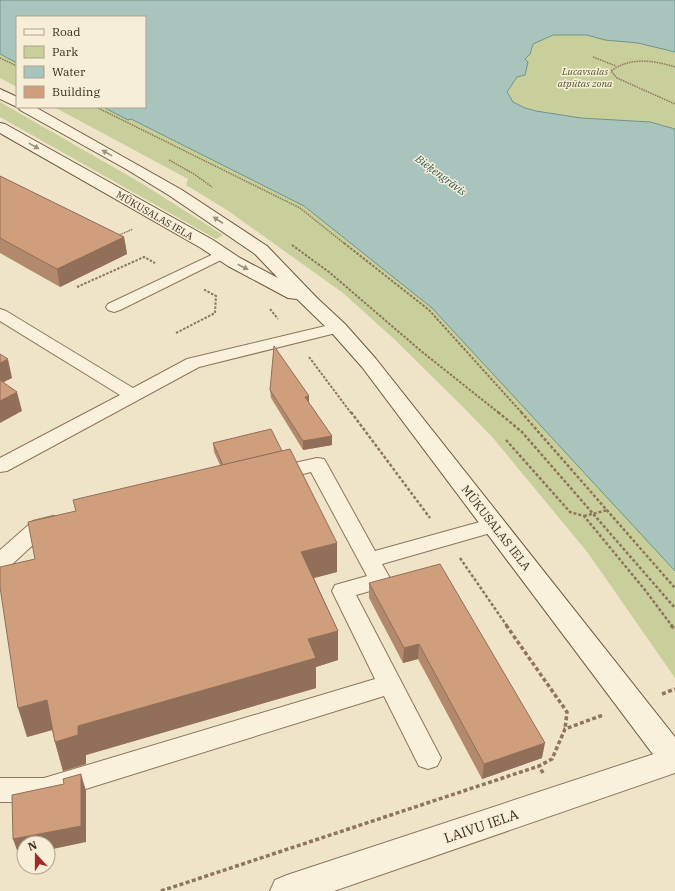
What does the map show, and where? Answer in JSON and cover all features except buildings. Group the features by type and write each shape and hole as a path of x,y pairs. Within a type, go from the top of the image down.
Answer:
{"main road":[{"path":"0,93 16,102"},
{"name":"MŪKUSALAS IELA","path":"27,108 131,166 234,230 261,250 310,302 338,328 369,363 675,760"},
{"name":"MŪKUSALAS IELA","path":"2,130 234,262 310,302"},
{"name":"LAIVU IELA","path":"287,891 675,760"}],"lane":[{"path":"114,307 222,254"},
{"path":"0,314 134,395"},
{"path":"0,466 193,363 338,328"},
{"path":"256,478 317,464 380,580 343,591 428,758"},
{"path":"0,562 40,526 71,519"},
{"path":"369,560 494,525"},
{"path":"0,790 44,790 390,684"}],"path":[{"path":"593,57 616,66 645,61 663,63 675,67"},
{"path":"0,58 16,66"},
{"path":"616,66 611,71 617,78 675,104"},
{"path":"98,108 300,208 429,310 608,510 675,588"},
{"path":"168,160 194,174 214,188"},
{"path":"113,238 134,229"},
{"path":"291,244 329,272 421,351 522,432 595,514 675,608"},
{"path":"77,287 144,257 216,296 215,313 176,333"},
{"path":"161,891 539,766 552,759 565,729 567,712 445,538 326,377 265,305"},
{"path":"506,440 570,512 584,516 608,510"},
{"path":"584,516 645,590 675,630"},
{"path":"565,729 632,705"},
{"path":"539,766 558,800"}],"green space":[{"name":"Lucavsalas atpūtas zona","path":"558,34 587,35 614,41 638,43 675,52 675,129 650,122 581,118 536,111 525,108 513,102 507,92 517,77 521,75 524,60 530,54 533,44"},
{"path":"0,54 16,62 16,86 0,78"},
{"path":"0,102 141,183 223,235 216,239 0,117"},
{"path":"56,108 105,108 131,119 304,206 432,308 675,571 675,678 588,553 493,438 462,406 394,339 343,293 227,210 186,185 188,179"}],"water":[{"name":"Bieķengrāvis","path":"0,0 675,0 675,52 638,43 605,40 587,35 553,35 533,44 530,54 525,59 528,62 525,75 517,77 507,92 513,102 525,108 536,111 581,118 650,122 675,129 675,571 432,308 304,206 131,119 128,120 105,108 146,108 146,16 16,16 16,62 0,54"}]}
